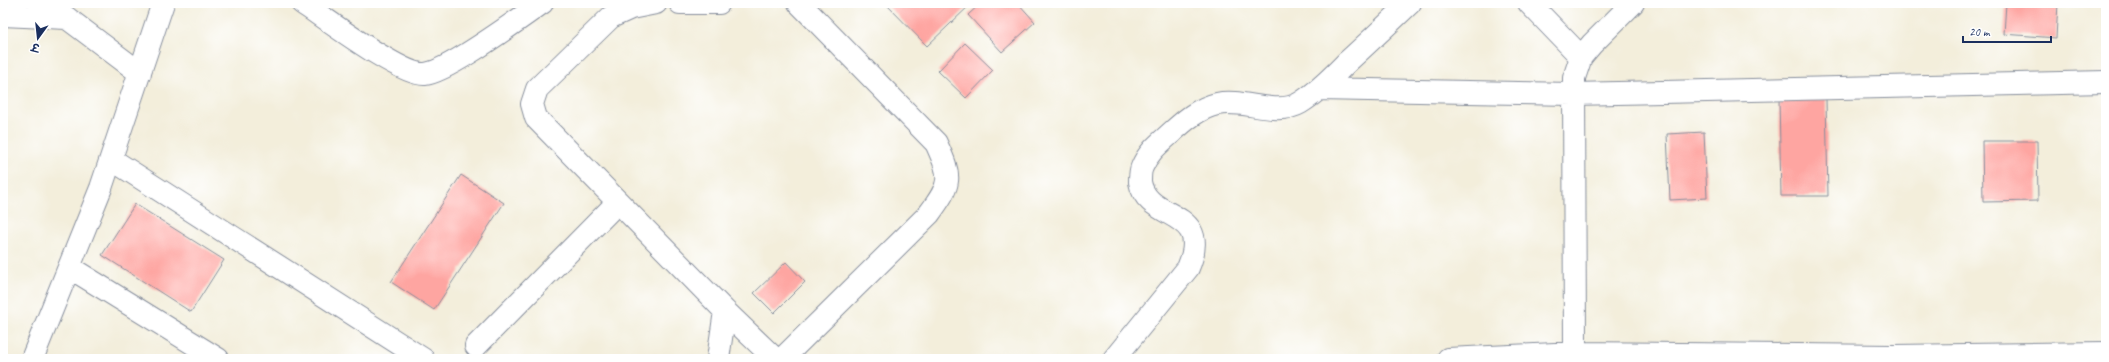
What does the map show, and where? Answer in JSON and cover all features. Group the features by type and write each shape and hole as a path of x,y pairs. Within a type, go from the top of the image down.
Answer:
{"street":[{"path":"47,3 140,73"},
{"path":"32,359 111,159 163,3"},
{"path":"302,3 397,66 425,74 450,65 542,3"},
{"path":"656,3 631,8 611,17 537,89 532,104 536,118 725,311 775,359"},
{"path":"680,3 719,3"},
{"path":"782,359 929,214 945,192 948,168 936,143 799,3"},
{"path":"1114,359 1188,268 1193,257 1194,245 1192,233 1184,221 1153,204 1142,188 1140,178 1141,168 1150,152 1189,116 1217,104 1249,104 1280,109 1299,104 1319,89 1410,3"},
{"path":"1530,3 1582,57"},
{"path":"1575,353 1574,78 1582,57 1592,44 1633,3"},
{"path":"3,15 67,18"},
{"path":"1319,89 1573,94 2106,82"},
{"path":"111,159 423,359"},
{"path":"476,346 618,202"},
{"path":"69,267 218,359"},
{"path":"718,359 725,311"},
{"path":"1448,359 1575,353 1886,356 2106,353"}],"building":[{"path":"885,3 972,3 927,46"},
{"path":"981,3 1018,3 1035,22 1002,52 968,15"},
{"path":"2006,3 2058,3 2056,38 2004,34"},
{"path":"965,43 993,70 966,98 938,71"},
{"path":"1779,99 1826,99 1828,196 1781,196"},
{"path":"1704,132 1707,198 1670,200 1667,134"},
{"path":"1982,141 2037,141 2038,201 1983,202"},
{"path":"461,175 504,203 434,310 391,282"},
{"path":"135,204 224,260 191,312 102,255"},
{"path":"786,262 805,282 774,313 754,293"}]}
